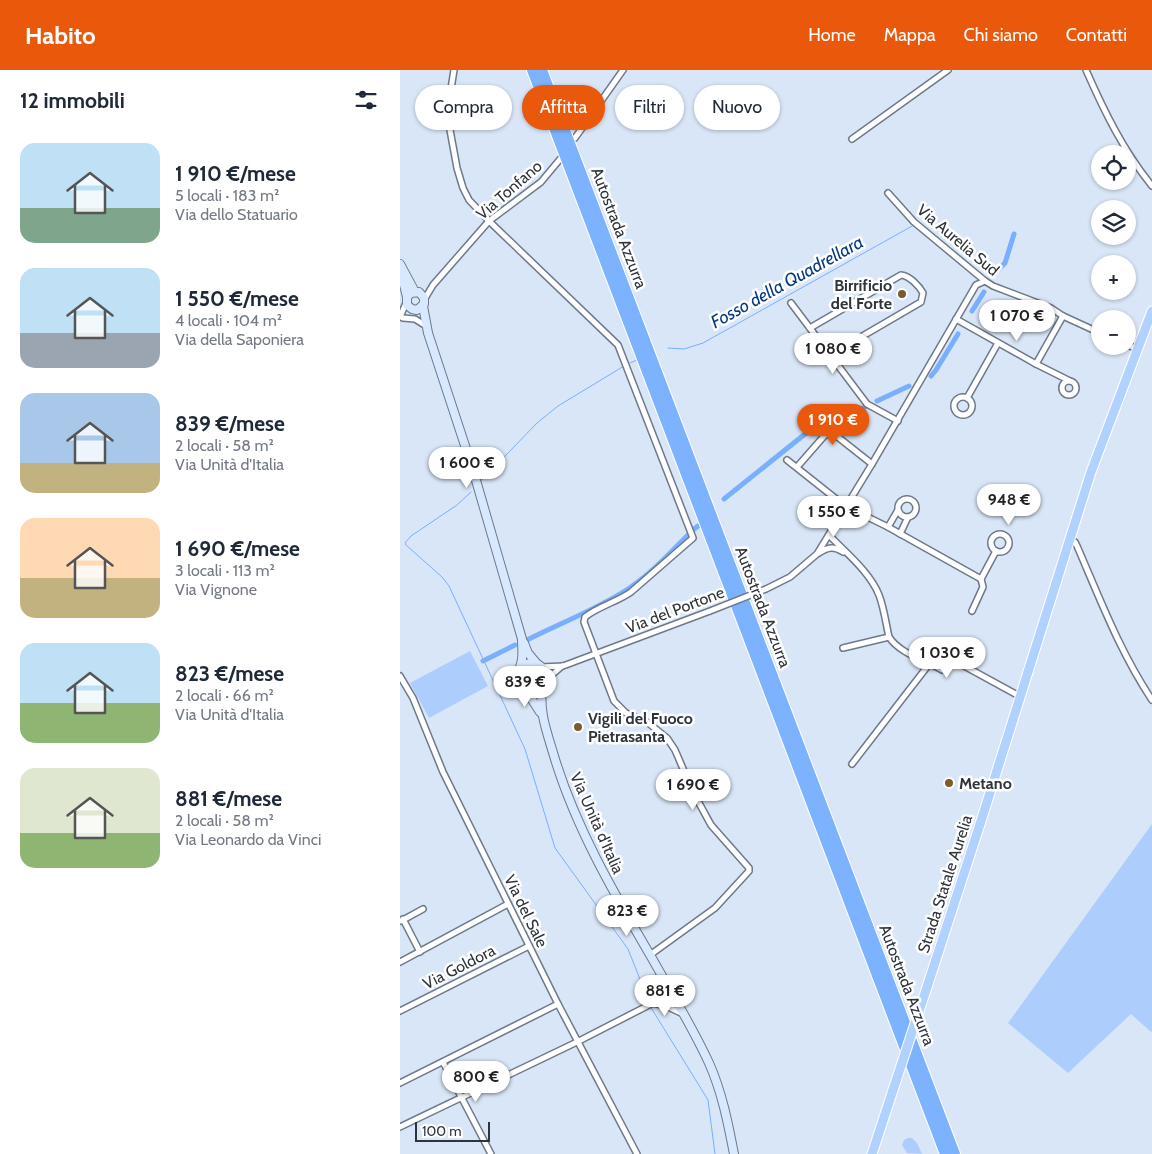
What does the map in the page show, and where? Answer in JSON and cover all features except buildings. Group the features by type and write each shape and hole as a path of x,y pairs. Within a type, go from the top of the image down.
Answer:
{"highway":[{"name":"Autostrada Azzurra","path":"532,70 945,1154"},
{"name":"Autostrada Azzurra","path":"542,70 955,1154"}],"main road":[{"path":"400,264 417,292 422,295 428,333 473,470 522,639 528,653 545,672 543,684 534,691 521,687 517,679 523,657 522,639"},
{"path":"400,269 410,305 428,333"},
{"path":"410,305 411,293 417,292"},
{"path":"410,305 419,309 424,303"},
{"name":"Strada Statale Aurelia","path":"872,1154 1069,540 1094,465 1152,311"},
{"path":"520,668 529,663 540,666"},
{"name":"Via Unità d'Italia","path":"543,684 541,713 564,787 598,863 707,1059 725,1110 734,1154"},
{"path":"526,690 541,713"}],"street":[{"path":"454,70 448,119 457,168 469,200 618,345 693,538 631,592 586,617 584,622 614,701 626,713 647,722 666,738 675,750 693,792 711,825 749,868 749,871 715,908 650,955"},
{"path":"575,138 623,70"},
{"path":"852,139 948,70"},
{"path":"1086,70 1121,143 1152,186"},
{"name":"Via Tonfano","path":"424,303 434,285 490,221 541,182 561,158"},
{"name":"Via Aurelia Sud","path":"888,193 914,222 985,281 993,286 1051,308 1063,316 1091,329"},
{"path":"810,328 901,275 906,276 920,288 923,293 921,302 830,355"},
{"name":"Via del Portone","path":"540,666 563,666 766,589 790,577 817,554 872,464 976,285 985,281"},
{"path":"417,292 434,285"},
{"path":"791,303 866,404 898,420"},
{"path":"401,319 410,305"},
{"path":"1036,364 1063,316"},
{"path":"401,319 415,319 423,324"},
{"path":"956,319 1070,381"},
{"path":"967,398 998,343"},
{"path":"797,467 825,435 834,434 872,464"},
{"path":"787,460 846,506 888,527 981,579"},
{"path":"888,527 901,502 906,499 912,501 916,509 908,517 900,534"},
{"path":"898,510 903,516 908,517"},
{"path":"830,535 873,584 879,596 889,637 893,642 903,650 942,670 957,662 1020,696"},
{"path":"1069,540 1075,542 1078,546 1115,635 1134,672 1152,700"},
{"path":"817,554 827,548 836,548 850,556"},
{"path":"972,611 983,587 981,579 996,551"},
{"path":"843,648 889,637"},
{"path":"852,764 930,663"},
{"path":"543,684 563,666"},
{"name":"Via del Sale","path":"400,676 413,698 443,772 508,904 577,1042 637,1154"},
{"path":"400,962 508,904"},
{"path":"420,952 402,920 423,909"},
{"name":"Via Goldora","path":"400,1011 529,946"},
{"path":"653,1003 660,973"},
{"path":"400,1127 577,1042 653,1003 660,996 672,993"},
{"path":"653,1003 666,1006 683,1014"},
{"path":"400,1083 558,1004"},
{"path":"443,1062 491,1154"}],"shaded area":[{"path":"470,651 488,686 429,718 410,683"},
{"path":"532,668 538,671 541,677 538,683 532,686 526,683 523,677 526,671"},
{"path":"1152,824 1152,1031 1131,1014 1068,1073 1008,1023"},
{"path":"912,1138 917,1143 922,1154 907,1153 902,1145 904,1140"}],"waterway":[{"name":"Fosso della Quadrellara","path":"668,348 684,349 703,343 914,225"},
{"path":"996,272 1005,263 1014,234"},
{"path":"972,311 984,292"},
{"path":"931,376 958,334"},
{"name":"Fosso della Quadrellara","path":"630,363 637,360"},
{"name":"Fosso della Quadrellara","path":"482,480 537,423 558,406 624,366"},
{"path":"877,401 909,386"},
{"path":"724,499 805,434 865,407"},
{"name":"Fosso della Quadrellara","path":"471,492 457,505 411,536 405,543 442,577 449,586 525,749 555,848 628,949 649,1002"},
{"path":"693,530 698,526"},
{"path":"527,640 592,609 628,589 652,570 689,534"},
{"path":"483,661 515,645"},
{"name":"Fosso della Quadrellara","path":"650,1006 708,1100 715,1154"}],"place":[{"name":"Birrificio del Forte","path":"902,294"},
{"name":"Vigili del Fuoco Pietrasanta","path":"578,727"},
{"name":"Metano","path":"949,783"}]}
